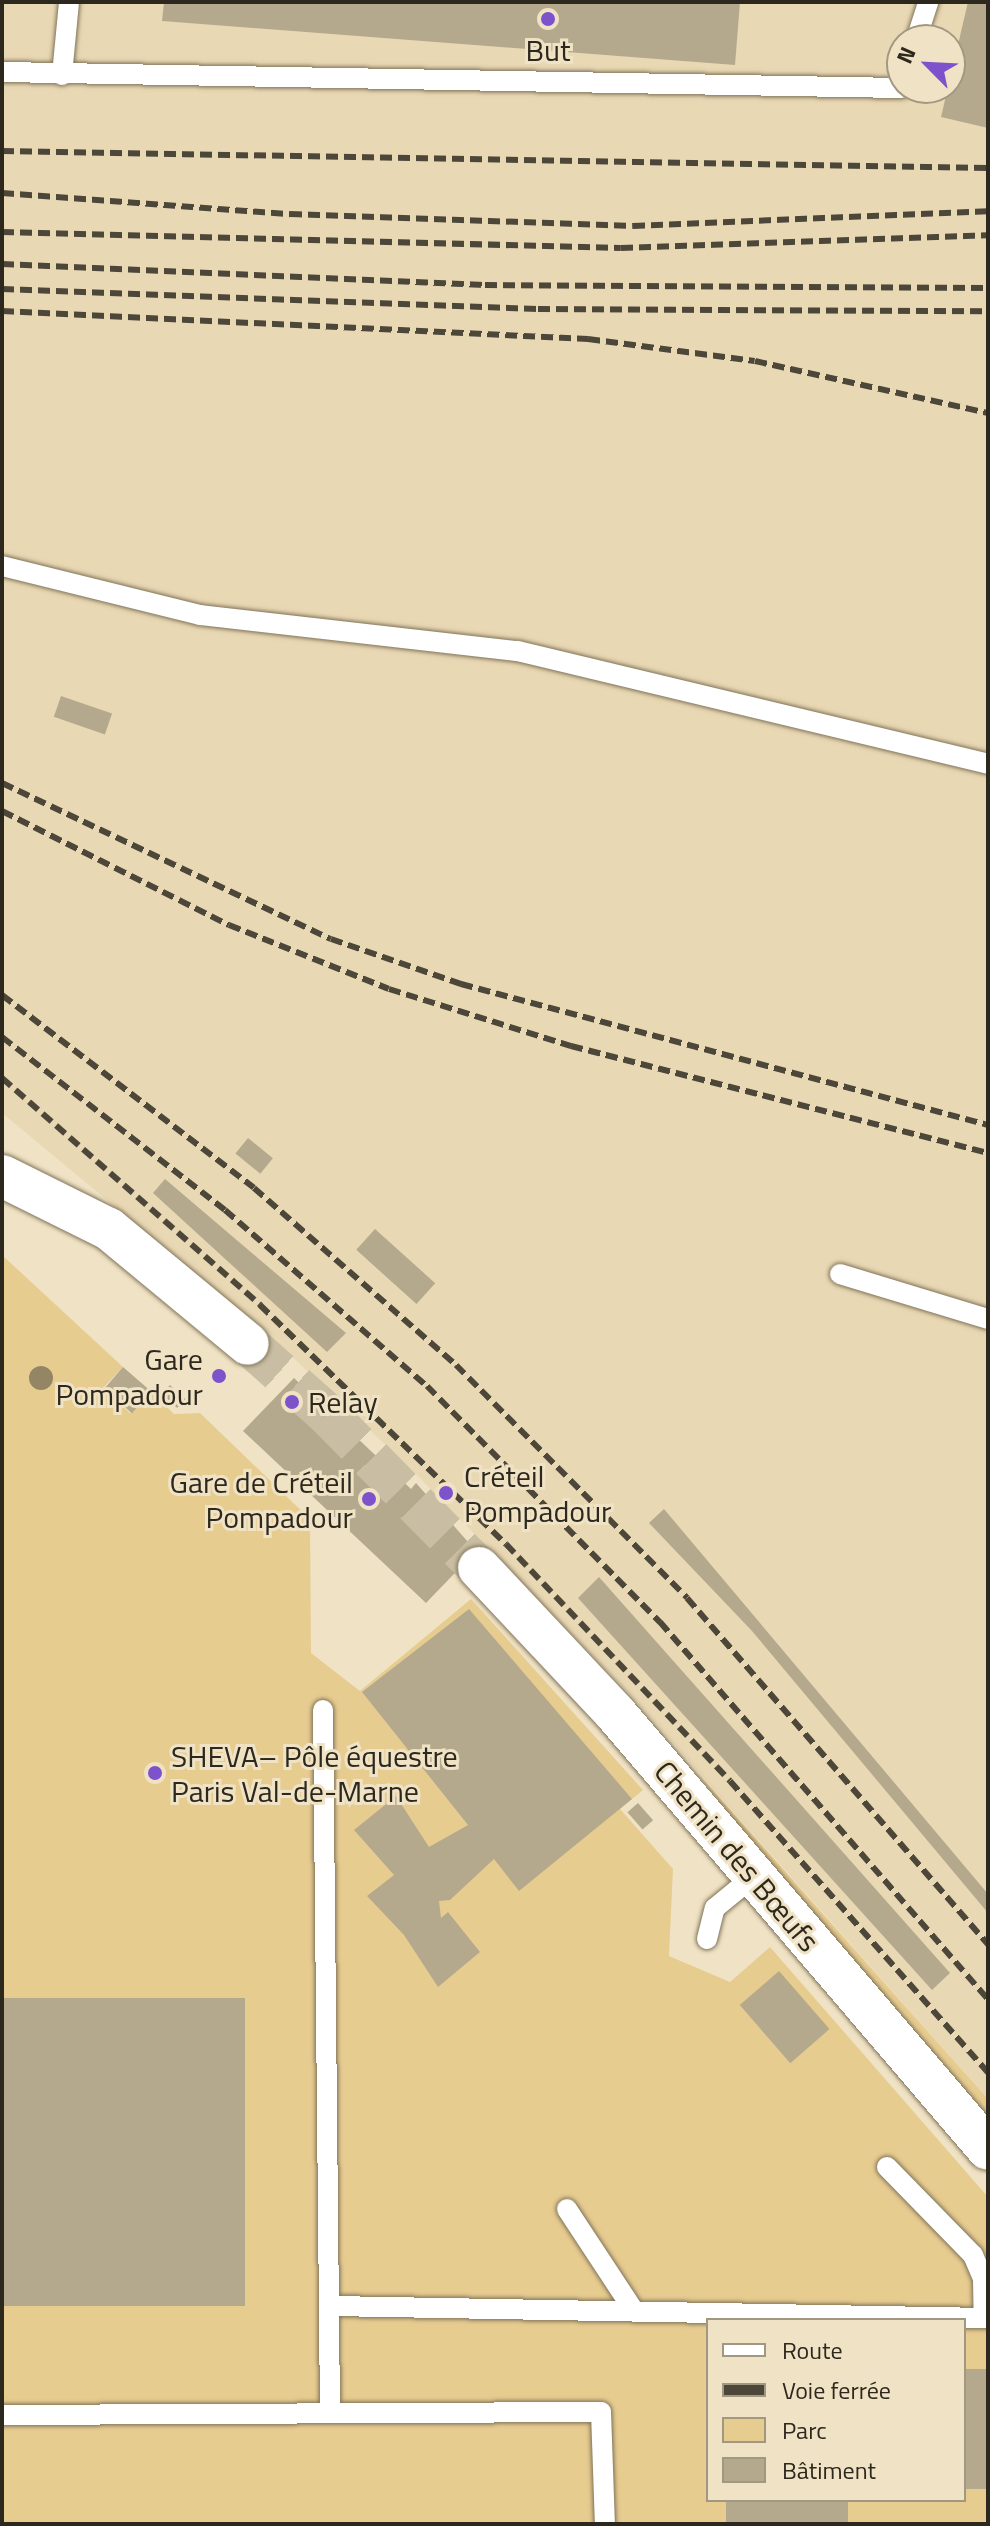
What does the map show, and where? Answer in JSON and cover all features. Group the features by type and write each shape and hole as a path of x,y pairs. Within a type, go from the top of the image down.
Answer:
{"street":[{"path":"2,1143 77,1212"},
{"path":"2,1176 109,1229 248,1344"},
{"path":"2,1200 77,1212"},
{"name":"Chemin des Bœufs","path":"479,1568 616,1714 988,2149"}],"lane":[{"path":"62,75 69,2"},
{"path":"921,24 928,2"},
{"path":"2,72 886,88"},
{"path":"2,566 200,615 518,651 988,764"},
{"path":"840,1274 988,1319"},
{"path":"323,1710 332,2306 330,2413"},
{"path":"707,1939 715,1908 754,1876"},
{"path":"332,2306 986,2318 983,2279 973,2255 887,2167"},
{"path":"567,2209 634,2311"},
{"path":"2,2415 601,2412 605,2524"}],"shaded area":[{"path":"2,2 988,2 988,2099 629,1693 413,1471 264,1330 2,1113"}],"green space":[{"path":"2,1255 123,1367 103,1388 130,1413 151,1391 174,1414 200,1413 310,1519 311,1653 360,1691 471,1599 643,1790 620,1809 673,1869 669,1956 730,1982 770,1947 988,2197 988,2524 2,2524"},
{"path":"693,1768 988,2099 988,2121 778,1878"}],"building":[{"name":"But","path":"164,2 740,2 735,65 162,21"},
{"path":"968,2 988,2 988,128 941,117 944,104 966,104 966,24 963,24"},
{"path":"61,696 112,714 105,734 54,717"},
{"path":"248,1138 273,1158 260,1174 235,1154"},
{"path":"165,1179 346,1333 327,1352 153,1193"},
{"path":"375,1229 435,1283 416,1304 356,1250"},
{"path":"123,1367 151,1391 132,1413 104,1389"},
{"name":"Gare de Créteil Pompadour","path":"294,1378 411,1489 416,1483 476,1551 426,1603 243,1431"},
{"path":"170,1385 185,1399 177,1408 162,1394"},
{"path":"664,1509 988,1894 988,1913 752,1631 649,1523"},
{"path":"599,1577 950,1973 932,1990 578,1598"},
{"path":"469,1609 632,1799 519,1891 494,1859 450,1900 439,1901 441,1918 448,1912 480,1952 438,1987 404,1935 367,1896 394,1875 354,1830 396,1796 429,1847 468,1825 362,1692"},
{"path":"638,1803 653,1820 643,1830 627,1812"},
{"path":"779,1971 830,2029 790,2063 740,2005"},
{"path":"2,1998 245,1998 245,2306 2,2306"},
{"path":"966,2369 988,2369 988,2489 966,2489"},
{"path":"726,2502 848,2502 848,2524 726,2524"}],"tunnel":[{"path":"248,1344 327,1414 479,1568"}],"railway":[{"path":"2,151 988,168"},
{"path":"2,193 290,214 633,226 988,211"},
{"path":"2,232 621,248 988,235"},
{"path":"2,264 485,285 988,288"},
{"path":"2,289 538,309 988,311"},
{"path":"2,311 588,339 755,361 988,413"},
{"path":"2,783 331,939 461,984 988,1125"},
{"path":"2,811 229,925 389,989 571,1046 988,1153"},
{"path":"2,995 254,1188 456,1365 687,1598 988,1944"},
{"path":"2,1037 225,1210 427,1386 660,1622 988,1999"},
{"path":"2,1078 260,1305 506,1544 730,1781 988,2073"}],"place":[{"name":"But","path":"548,19"},
{"name":"Gare Pompadour","path":"219,1376"},
{"name":"Relay","path":"292,1402"},
{"name":"Créteil Pompadour","path":"446,1493"},
{"name":"Gare de Créteil Pompadour","path":"369,1499"},
{"name":"SHEVA– Pôle équestre Paris Val-de-Marne","path":"155,1773"}]}
